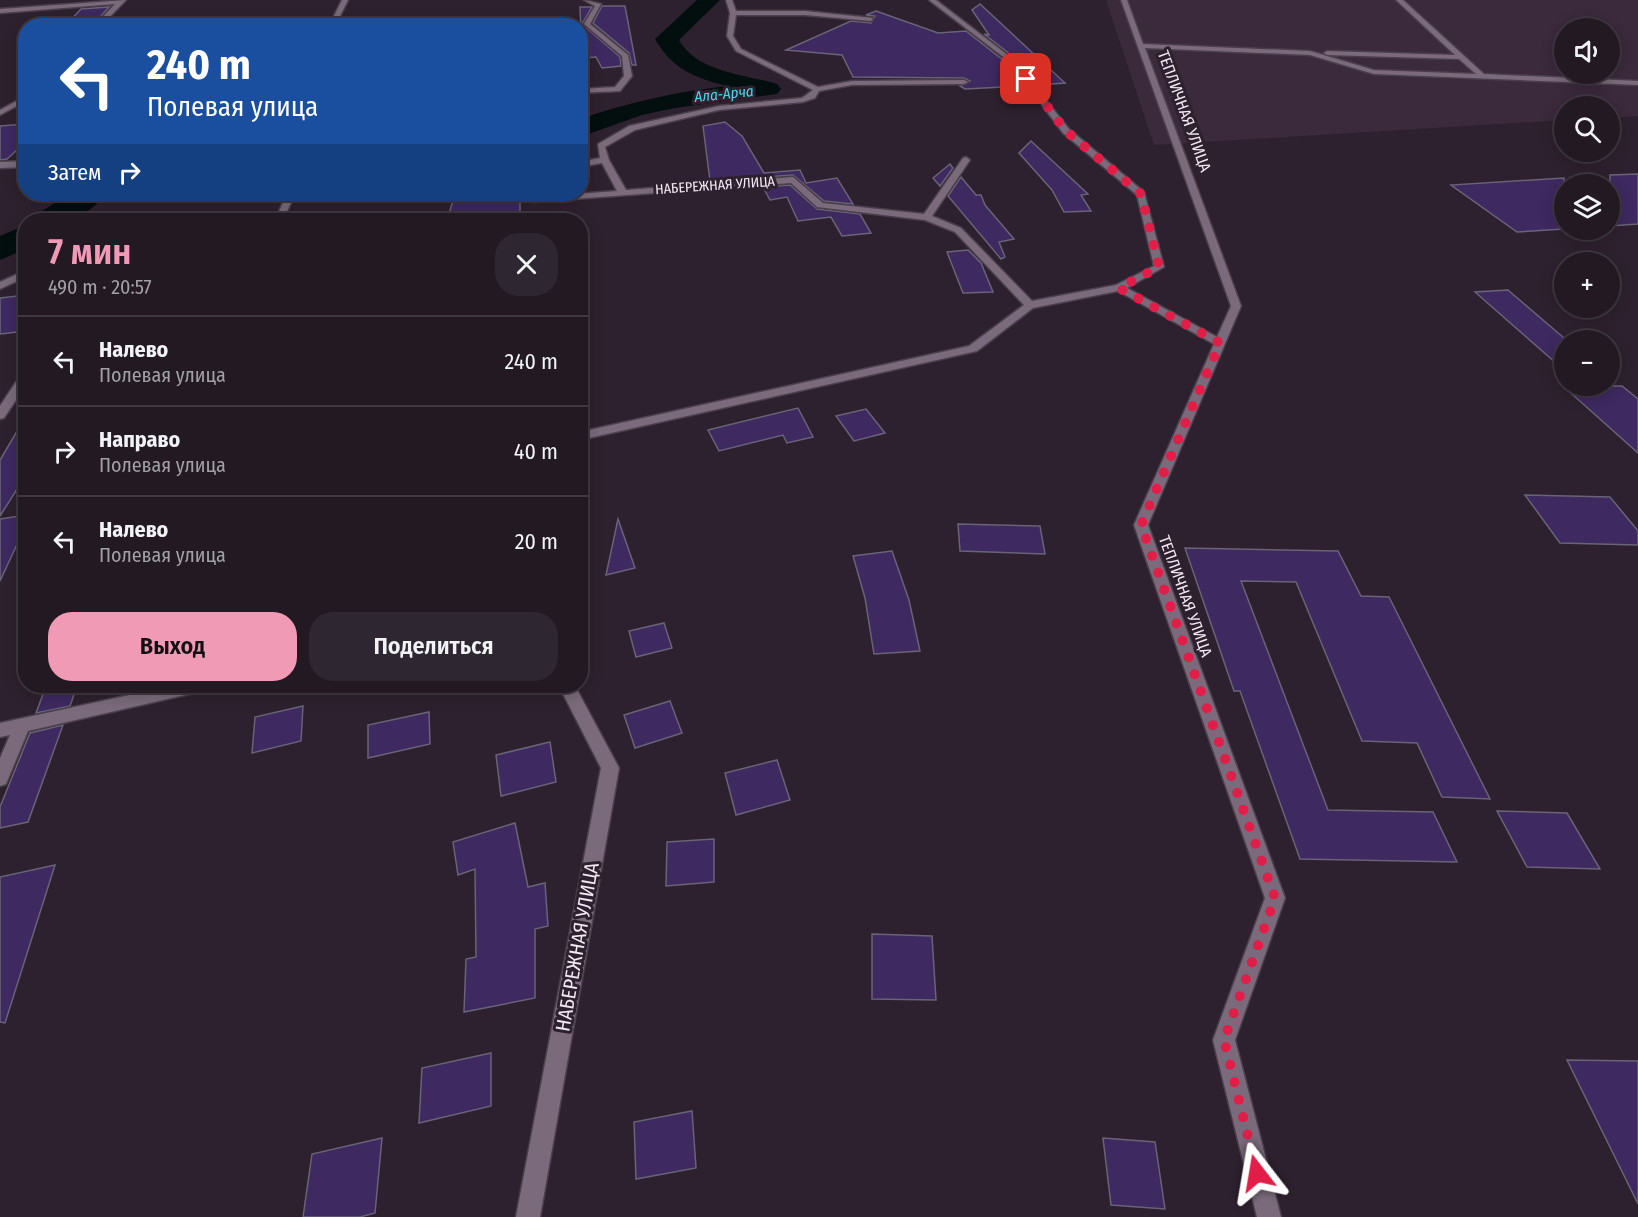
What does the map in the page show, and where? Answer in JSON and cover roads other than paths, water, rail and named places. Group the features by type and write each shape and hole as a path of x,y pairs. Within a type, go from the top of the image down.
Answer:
{"street":[{"path":"336,18 345,0"},
{"path":"588,0 598,5 588,22"},
{"path":"729,0 733,13 730,36 738,50 817,89 852,83 964,82"},
{"path":"588,434 973,349 1030,305 1119,288 1159,267 1141,194 1066,131 1012,62 932,0"},
{"name":"ТЕПЛИЧНАЯ УЛИЦА","path":"1124,0 1236,306 1141,525 1275,898 1224,1040 1269,1217"},
{"path":"1399,0 1484,78"},
{"path":"0,10 121,1"},
{"path":"105,18 121,1"},
{"path":"733,13 805,13 871,20"},
{"path":"588,25 625,55 628,76 617,89 588,91"},
{"path":"1142,46 1461,57"},
{"path":"1310,53 1374,72 1638,83"},
{"path":"622,192 605,160 601,146 632,128 719,108 803,100 812,96 817,89"},
{"path":"0,113 18,103"},
{"path":"588,163 605,160"},
{"path":"927,217 966,160"},
{"path":"0,165 18,164"},
{"name":"НАБЕРЕЖНАЯ УЛИЦА","path":"588,195 793,180 820,205 927,217 958,230 1030,305"},
{"path":"0,286 18,277"},
{"path":"1119,288 1220,343"},
{"path":"0,415 18,387"},
{"path":"0,730 166,693"},
{"name":"НАБЕРЕЖНАЯ УЛИЦА","path":"528,1217 610,768 571,693"},
{"path":"0,779 22,725"}],"waterway":[{"name":"Ала-Арча","path":"588,126 634,109 675,100 768,89 697,69 684,62 674,52 667,39 709,0"},
{"name":"Ала-Арча","path":"60,213 78,201"},
{"name":"Ала-Арча","path":"0,250 18,240"}]}
